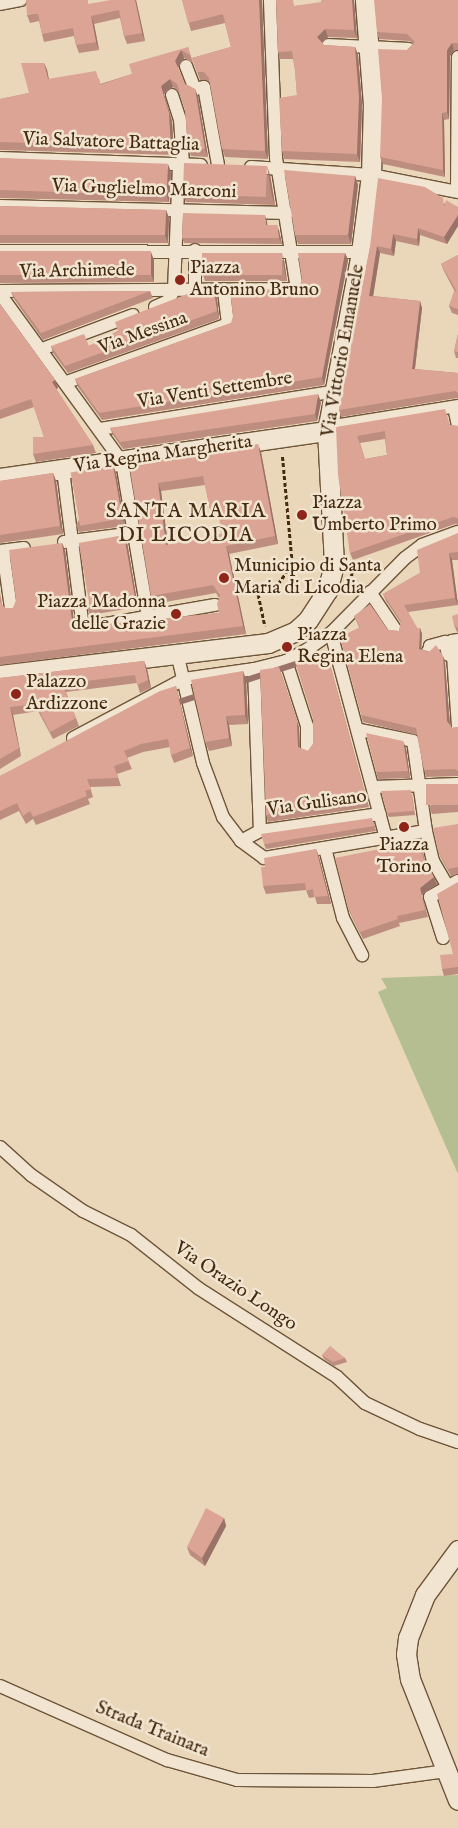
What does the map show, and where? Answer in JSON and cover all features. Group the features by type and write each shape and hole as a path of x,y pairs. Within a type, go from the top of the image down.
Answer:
{"street":[{"path":"0,4 21,0"},
{"path":"200,250 201,290 297,289 279,168 270,0"},
{"name":"Via Vittorio Emanuele","path":"1,673 268,643 296,630 319,606 327,591 334,564 327,429 336,391 360,252 370,175 374,105 365,0"},
{"path":"328,44 409,49"},
{"path":"457,191 458,57"},
{"path":"186,66 195,89 204,87 218,166"},
{"path":"42,348 158,306 168,301 174,290 181,164 180,119 172,95"},
{"name":"Via Salvatore Battaglia","path":"0,158 279,168 370,175 457,191"},
{"name":"Via Guglielmo Marconi","path":"0,206 286,213"},
{"path":"0,251 154,250 176,247 200,250 360,252"},
{"name":"Via Messina","path":"66,382 228,324 224,289"},
{"name":"Via Archimede","path":"0,293 201,290"},
{"path":"0,293 42,348 122,462 147,613"},
{"name":"Via Venti Settembre","path":"100,429 336,391"},
{"path":"327,429 456,406 458,426"},
{"name":"Via Regina Margherita","path":"0,478 122,462 327,429"},
{"path":"63,470 82,628 147,613 215,605"},
{"path":"62,744 150,697 185,685 288,666 331,633 351,605 370,592 405,558 422,546 458,532"},
{"path":"11,609 2,551 134,534"},
{"path":"370,592 398,632"},
{"path":"331,633 360,730 381,816 384,838"},
{"path":"458,640 452,641 458,727"},
{"path":"428,652 431,651 430,646 445,642 449,660 453,662"},
{"path":"177,653 203,763 223,817 241,841 264,858 384,838 426,834"},
{"path":"288,666 307,726 308,750"},
{"path":"254,673 260,831"},
{"path":"360,730 414,742 426,834 433,861 453,884 430,897 443,938"},
{"path":"374,787 458,784"},
{"name":"Via Gulisano","path":"241,841 260,831 381,816"},
{"path":"325,848 343,918 362,955"},
{"name":"Via Orazio Longo","path":"0,1148 31,1175 83,1211 130,1235 198,1288 337,1378 365,1403 420,1429 458,1442"},
{"path":"458,1550 425,1595 408,1638 406,1654 410,1679 458,1800"},
{"name":"Strada Trainara","path":"0,1686 167,1760 237,1780 373,1781 446,1771"}],"path":[{"path":"237,592 278,584 292,564 282,454"},
{"path":"351,605 352,571"},
{"path":"257,588 266,630"}],"green space":[{"path":"458,975 458,1174 378,992 387,988 381,978"}],"building":[{"path":"26,0 88,0 88,4 111,0 135,0 142,33 124,36 119,10 91,16 96,42 76,45 73,28 42,34 38,13 27,15"},
{"path":"182,0 259,0 265,151 222,149 209,78 204,72 197,72 192,58 231,47 223,14 188,23"},
{"path":"276,0 293,0 294,6 321,2 321,0 352,0 354,30 325,29 317,37 324,45 355,47 359,97 357,154 282,151 279,98 297,95 292,51 278,52"},
{"path":"374,0 458,0 458,43 452,43 447,50 447,112 442,113 443,170 380,157 382,98 378,49 407,50 415,42 407,34 377,32"},
{"path":"188,47 190,55 181,50 175,61 185,84 195,89 205,149 188,148 185,109 177,84 170,79 161,86 169,113 171,148 0,142 0,99 29,93 21,63 44,63 48,79 96,71 100,85 132,74 129,64"},
{"path":"0,158 168,164 167,196 0,190"},
{"path":"184,163 267,166 266,197 183,194"},
{"path":"284,170 355,176 348,235 295,235"},
{"path":"378,178 425,187 443,198 444,207 446,200 458,207 458,215 444,237 418,228 417,239 393,234 391,249 377,246 369,296 420,301 412,369 458,373 458,393 455,391 339,410 370,247"},
{"path":"0,206 166,210 165,235 0,235"},
{"path":"183,213 265,215 266,225 277,225 279,238 182,238"},
{"path":"0,251 151,251 151,275 0,275"},
{"path":"202,253 282,253 282,275 202,275"},
{"path":"298,253 345,253 322,377 99,413 75,379 231,323 233,316 230,290 298,289 302,280"},
{"path":"458,255 458,309 449,306 454,291 457,292 441,264"},
{"path":"150,291 41,333 11,292"},
{"path":"195,291 214,291 217,311 65,366 51,346 84,334 89,346 118,331 115,322"},
{"path":"0,304 55,380 52,382 93,445 33,454 33,437 44,437 31,399 0,410"},
{"path":"458,334 458,352 454,351"},
{"path":"318,394 315,414 120,442 110,428"},
{"path":"445,409 450,425 458,426 458,518 453,517 350,553 338,475 336,427","holes":["385,431 387,455 365,459 357,436"]},
{"path":"258,444 275,536 226,546 243,626 0,657 0,602 5,608 13,608 16,600 9,550 62,543 72,621 77,627 219,613 217,604 220,595 213,585 151,596 129,463","holes":["203,476 210,509 217,507 222,534 166,545 158,483"]},
{"path":"113,465 122,518 80,526 71,472"},
{"path":"53,473 60,526 0,535 0,481"},
{"path":"458,533 458,552 449,553 455,598 404,605 417,628 420,628 419,649 429,652 436,645 443,656 447,721 452,728 458,727 458,771 455,769 424,770 416,728 361,715 340,637 360,627 354,616 370,604 388,630 399,631 401,621 383,594 420,573 417,550"},
{"path":"124,535 135,600 90,608 79,543"},
{"path":"458,614 458,628 454,625 452,616"},
{"path":"326,651 367,801 266,815 260,670 279,667 297,721 298,747 308,751 313,744 313,719 295,662"},
{"path":"144,661 148,680 137,685 135,675 62,684 76,718 50,732 36,704 10,707 19,748 0,759 0,678"},
{"path":"243,671 245,715 226,716 229,738 205,742 191,680"},
{"path":"176,686 190,748 171,755 168,739 141,744 124,751 129,761 114,766 118,778 87,779 91,789 85,791 87,796 33,817 30,811 23,816 17,803 0,811 0,776 160,691"},
{"path":"366,733 403,741 408,771 376,772"},
{"path":"426,784 458,784 458,805 426,805"},
{"path":"411,790 414,811 387,813 381,791"},
{"path":"372,818 374,826 264,844 261,834"},
{"path":"458,824 458,867 448,869 438,851 433,828"},
{"path":"419,841 423,858 434,877 420,888 425,910 397,916 398,919 360,932 348,908 335,858"},
{"path":"316,849 328,896 314,897 313,889 306,891 305,883 263,886 261,867 265,867 264,858"},
{"path":"458,882 458,967 442,969 440,955 453,954 437,894"},
{"path":"330,1346 345,1358 333,1362 322,1355"},
{"path":"206,1508 224,1518 202,1558 187,1547"}],"place":[{"name":"Piazza Antonino Bruno","path":"180,280"},
{"name":"Piazza Umberto Primo","path":"302,515"},
{"name":"Municipio di Santa Maria di Licodia","path":"224,578"},
{"name":"Piazza Madonna delle Grazie","path":"176,614"},
{"name":"Piazza Regina Elena","path":"287,647"},
{"name":"Palazzo Ardizzone","path":"16,694"},
{"name":"Piazza Torino","path":"404,827"}],"district":[{"name":"SANTA MARIA DI LICODIA","path":"186,524"}]}
